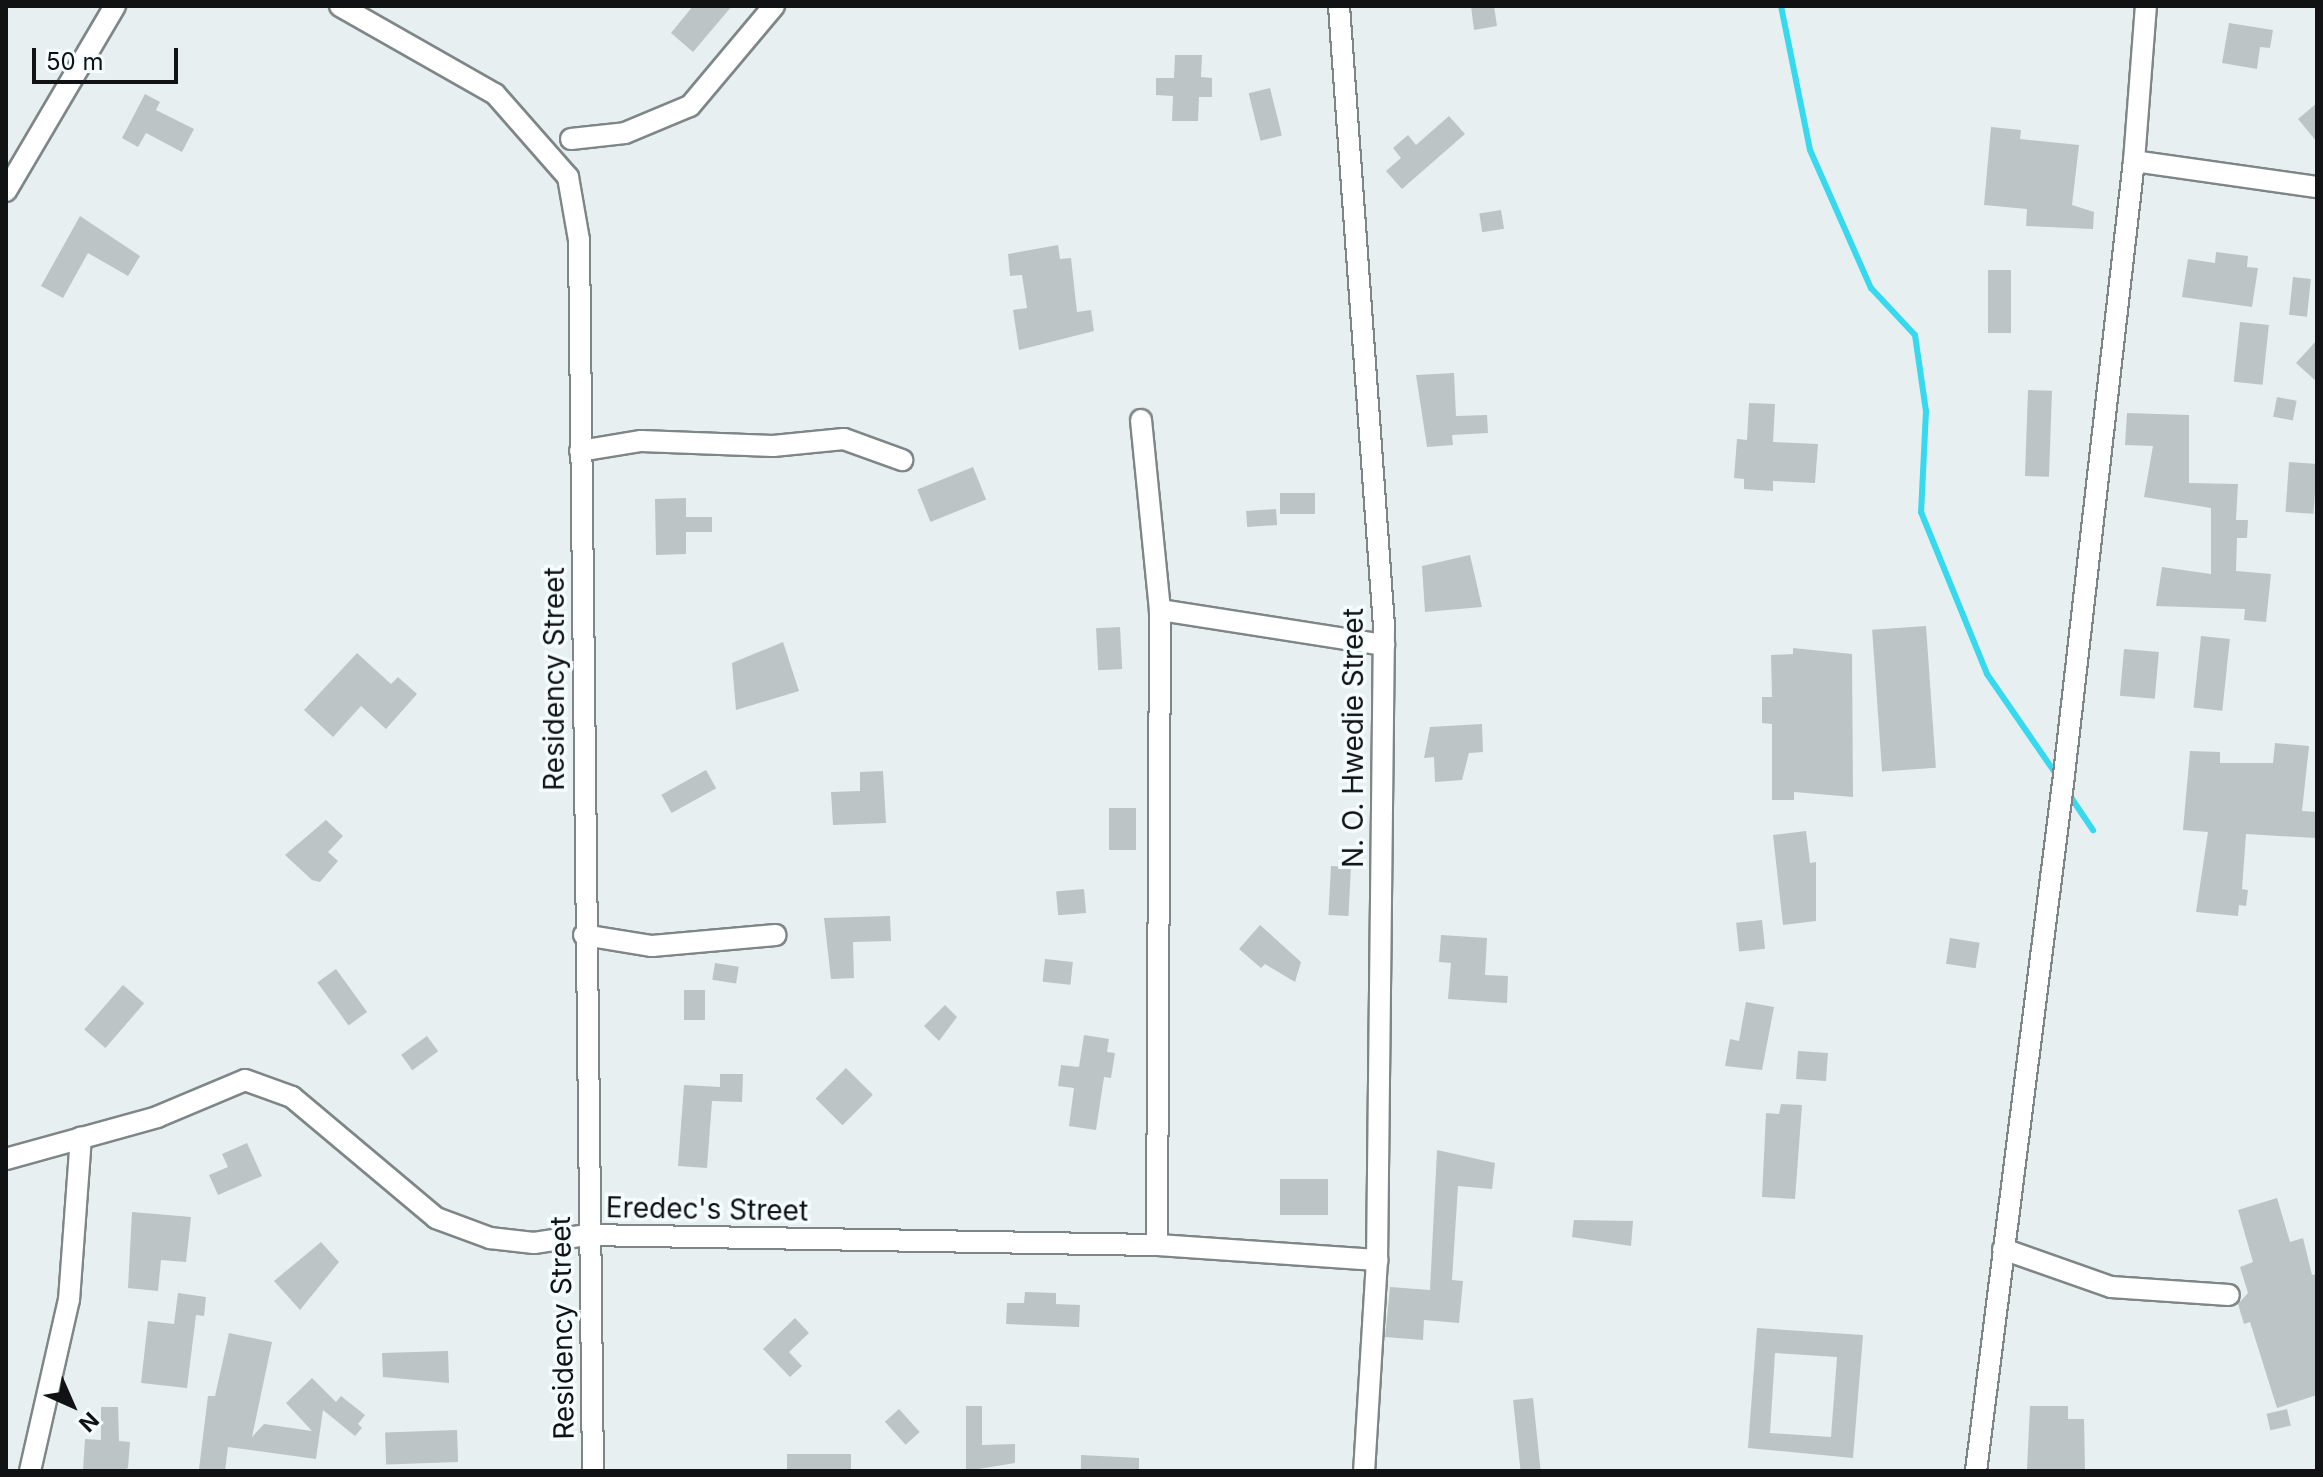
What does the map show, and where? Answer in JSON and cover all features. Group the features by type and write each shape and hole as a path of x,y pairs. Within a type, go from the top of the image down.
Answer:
{"street":[{"path":"6,191 115,6"},
{"name":"Residency Street","path":"340,6 495,94 568,177 579,240 587,1235 593,1471"},
{"path":"571,139 625,133 690,106 774,6"},
{"name":"N. O. Hwedie Street","path":"1339,6 1384,645 1377,1260 1364,1471"},
{"path":"1976,1471 2064,775 2134,161 2146,6"},
{"path":"2134,161 2317,187"},
{"path":"1141,420 1160,610 1157,1245"},
{"path":"580,451 641,441 773,446 844,439 902,460"},
{"path":"1160,610 1384,645"},
{"path":"584,935 652,946 776,935"},
{"name":"Eredec's Street","path":"6,1159 157,1117 227,1084 265,1084 319,1117 436,1218 490,1238 534,1243 587,1235 1157,1245 1377,1260"},
{"path":"30,1471 69,1300 81,1137"},
{"path":"2003,1249 2111,1287 2229,1295"}],"building":[{"path":"693,6 732,6 693,52 671,33"},
{"path":"1471,6 1494,6 1497,26 1474,30"},
{"path":"2229,23 2273,30 2270,48 2260,47 2257,69 2222,63"},
{"path":"1175,55 1202,55 1201,77 1212,78 1212,97 1199,97 1198,121 1172,121 1173,96 1156,95 1156,78 1174,78"},
{"path":"1270,88 1282,136 1261,141 1249,93"},
{"path":"145,94 160,102 156,110 194,129 182,152 146,133 138,147 122,138"},
{"path":"2317,103 2317,142 2298,119"},
{"path":"1449,116 1465,134 1402,189 1386,171 1401,158 1393,148 1408,135 1416,145"},
{"path":"1991,127 2021,130 2020,139 2079,145 2072,205 2094,212 2093,229 2026,226 2027,209 1984,205"},
{"path":"1501,210 1504,229 1482,232 1479,213"},
{"path":"80,216 140,256 128,276 88,253 63,298 41,286"},
{"path":"1058,245 1060,259 1071,258 1077,312 1091,310 1094,331 1019,350 1013,310 1027,308 1022,275 1010,276 1008,254"},
{"path":"2216,252 2248,256 2247,267 2258,268 2252,307 2182,297 2188,259 2215,263"},
{"path":"1988,270 2011,270 2011,333 1988,333"},
{"path":"2293,277 2311,279 2307,317 2289,315"},
{"path":"2240,322 2269,325 2263,385 2234,382"},
{"path":"2317,340 2317,382 2296,363"},
{"path":"1454,373 1456,416 1487,415 1488,433 1452,435 1453,445 1427,447 1416,375"},
{"path":"2028,390 2052,391 2049,477 2025,476"},
{"path":"2277,397 2297,401 2293,420 2273,417"},
{"path":"1749,403 1775,404 1773,442 1818,444 1815,483 1773,481 1773,491 1744,489 1744,479 1734,478 1737,439 1747,440"},
{"path":"2127,413 2189,415 2189,483 2238,484 2236,520 2248,520 2247,538 2237,538 2236,571 2271,574 2266,622 2244,620 2245,609 2156,606 2162,567 2211,574 2211,508 2144,497 2153,446 2125,445"},
{"path":"2289,462 2317,464 2313,514 2286,512"},
{"path":"973,467 986,499 930,522 917,489"},
{"path":"1280,493 1315,493 1315,514 1280,514"},
{"path":"686,498 686,517 712,517 712,532 686,532 686,554 656,555 655,499"},
{"path":"1276,509 1277,525 1247,527 1246,511"},
{"path":"1470,555 1482,607 1425,612 1422,566"},
{"path":"1926,626 1936,768 1882,771 1872,630"},
{"path":"1120,627 1122,669 1098,670 1096,628"},
{"path":"2201,636 2230,639 2222,711 2193,708"},
{"path":"783,642 799,691 736,710 732,663"},
{"path":"1793,648 1852,654 1853,797 1794,792 1794,800 1772,800 1772,724 1762,723 1762,697 1772,697 1771,655 1793,654"},
{"path":"2124,649 2159,652 2155,699 2120,696"},
{"path":"357,653 391,684 398,677 417,694 386,729 361,706 333,737 304,710"},
{"path":"1482,724 1483,752 1469,753 1462,780 1435,782 1434,757 1424,758 1430,727"},
{"path":"2275,743 2309,746 2302,811 2317,812 2316,838 2246,834 2242,889 2248,890 2246,906 2239,905 2238,916 2196,912 2208,832 2183,830 2190,751 2220,752 2220,763 2273,763"},
{"path":"706,770 716,788 672,813 661,795"},
{"path":"883,771 886,823 833,825 831,792 860,791 860,772"},
{"path":"1109,808 1136,808 1136,850 1109,850"},
{"path":"326,820 343,836 328,852 338,861 320,882 312,880 285,855"},
{"path":"1806,831 1810,863 1816,862 1816,921 1783,925 1773,835"},
{"path":"1331,866 1351,867 1348,916 1328,915"},
{"path":"1084,889 1086,913 1058,915 1056,891"},
{"path":"890,916 891,941 853,942 854,978 831,979 824,918"},
{"path":"1762,920 1765,949 1739,952 1736,923"},
{"path":"1260,925 1301,962 1295,982 1265,964 1261,968 1239,949"},
{"path":"1441,935 1487,938 1485,975 1508,976 1507,1003 1448,999 1451,963 1439,962"},
{"path":"1950,938 1980,943 1976,968 1946,964"},
{"path":"1045,959 1073,962 1070,985 1043,982"},
{"path":"715,963 739,967 736,984 712,980"},
{"path":"336,969 367,1012 349,1025 317,983"},
{"path":"123,985 144,1003 105,1048 84,1030"},
{"path":"684,990 705,990 705,1020 684,1020"},
{"path":"1746,1002 1774,1007 1762,1070 1725,1066 1730,1039 1739,1041"},
{"path":"945,1005 957,1017 939,1041 924,1026"},
{"path":"1084,1035 1109,1039 1107,1052 1115,1053 1111,1078 1104,1077 1096,1130 1069,1126 1074,1088 1058,1086 1061,1065 1079,1067"},
{"path":"427,1036 438,1051 412,1070 401,1055"},
{"path":"1798,1051 1828,1053 1826,1081 1796,1079"},
{"path":"846,1068 873,1095 842,1125 816,1098"},
{"path":"720,1074 743,1074 742,1102 712,1101 707,1168 678,1166 684,1085 720,1087"},
{"path":"1781,1104 1802,1105 1795,1199 1762,1197 1766,1113 1779,1114"},
{"path":"247,1143 262,1176 218,1195 209,1175 228,1167 222,1154"},
{"path":"1437,1150 1495,1163 1492,1189 1458,1186 1452,1280 1463,1281 1459,1323 1424,1320 1423,1340 1385,1337 1390,1287 1430,1290"},
{"path":"1280,1179 1328,1179 1328,1215 1280,1215"},
{"path":"2277,1198 2290,1242 2303,1238 2312,1275 2317,1274 2317,1395 2277,1408 2250,1322 2244,1324 2238,1304 2248,1293 2240,1267 2253,1262 2238,1210"},
{"path":"132,1212 191,1217 186,1262 161,1260 158,1291 128,1288"},
{"path":"1574,1220 1633,1221 1631,1246 1572,1237"},
{"path":"321,1242 339,1262 300,1310 274,1281"},
{"path":"1025,1292 1056,1293 1056,1304 1080,1305 1079,1327 1006,1324 1007,1303 1024,1303"},
{"path":"178,1293 206,1297 204,1316 196,1315 187,1388 141,1383 148,1321 174,1324"},
{"path":"795,1318 809,1333 789,1352 802,1366 790,1377 763,1349"},
{"path":"1757,1328 1863,1335 1853,1458 1748,1448","holes":["1775,1353 1837,1357 1831,1437 1770,1433"]},
{"path":"229,1333 272,1342 252,1437 264,1424 312,1431 286,1403 312,1378 336,1402 341,1396 365,1415 358,1424 362,1428 355,1436 323,1410 316,1459 228,1447 225,1471 199,1469 208,1396 215,1396"},
{"path":"448,1351 449,1383 383,1377 382,1353"},
{"path":"1533,1398 1541,1471 1521,1471 1513,1400"},
{"path":"966,1406 982,1406 982,1445 1015,1444 1015,1463 966,1471"},
{"path":"2030,1406 2068,1406 2068,1419 2084,1419 2085,1471 2027,1469"},
{"path":"101,1407 118,1407 119,1441 130,1442 128,1468 120,1471 83,1471 85,1439 101,1440"},
{"path":"899,1409 920,1432 906,1445 885,1422"},
{"path":"2287,1409 2291,1426 2270,1430 2267,1414"},
{"path":"457,1430 458,1462 386,1464 385,1433"},
{"path":"787,1454 851,1454 851,1471 787,1471"},
{"path":"1081,1455 1139,1458 1139,1471 1081,1471"}],"waterway":[{"path":"1781,6 1810,150 1871,288 1915,335 1926,411 1921,512 1987,674 2058,777"},
{"path":"2068,793 2093,830"}]}
